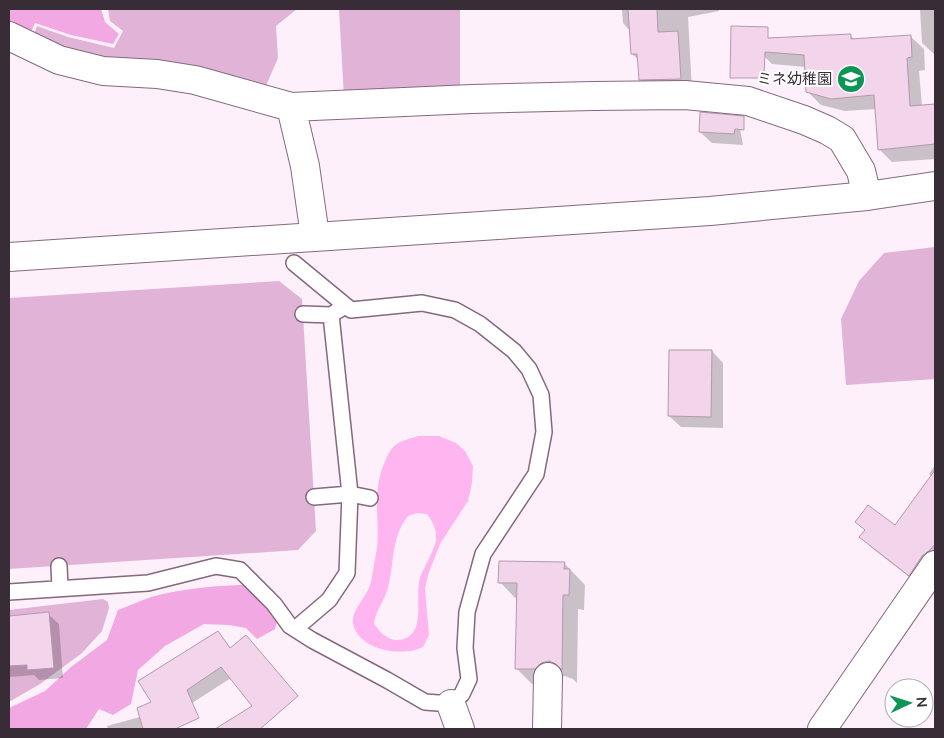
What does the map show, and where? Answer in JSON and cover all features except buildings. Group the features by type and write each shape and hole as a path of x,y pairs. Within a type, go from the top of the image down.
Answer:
{"street":[{"path":"9,36 59,60 103,71 157,74 195,80 291,108 472,99 584,96 685,96 748,101 804,120 842,139 861,171 867,196"},
{"path":"291,108 305,166 315,236"},
{"path":"9,257 710,211 867,196 935,186"},
{"path":"822,729 935,565"},
{"path":"547,729 548,677"},
{"path":"451,704 460,729"}],"lane":[{"path":"9,592 148,582 216,566 240,570 274,604 290,626 312,640 425,702 451,704 462,694 470,679 466,648 467,612 482,554 536,474 544,432 541,395 529,368 514,351 480,324 455,310 422,303 351,310 294,263"},
{"path":"303,314 331,315 345,306"},
{"path":"295,629 329,600 348,572 350,494 331,315"},
{"path":"314,497 350,494 370,498"},
{"path":"59,566 60,588"}],"shaded area":[{"path":"9,9 101,9 105,22 119,34 113,44 71,35 35,23 28,39 9,30"},
{"path":"108,9 297,9 276,26 278,58 265,88 224,74 199,69 100,62 32,39 37,26 68,37 114,48 123,31 110,21"},
{"path":"339,9 460,9 460,90 344,98"},
{"path":"935,247 935,379 846,385 841,319 859,281 884,253"},
{"path":"279,281 302,299 316,531 298,550 9,569 9,298"},
{"path":"419,436 439,436 456,443 465,451 473,466 472,483 468,501 440,544 428,575 425,589 429,635 423,647 400,652 383,650 367,643 361,637 356,631 353,618 371,582 377,548 377,493 381,471 393,447 402,441","holes":["417,513 427,514 435,529 436,539 420,578 417,624 414,631 408,637 399,640 391,639 374,624 387,591 398,533 408,516"]},
{"path":"264,584 281,607 275,629 257,639 246,628 204,624 165,646 138,670 131,704 113,715 99,709 86,729 9,729 9,708 45,691 71,667 107,640 118,610 151,597 179,591 221,586"},
{"path":"103,599 108,602 109,608 102,631 82,653 40,684 9,702 9,610"}],"place":[{"name":"ミネ幼稚園","path":"851,79"}]}
